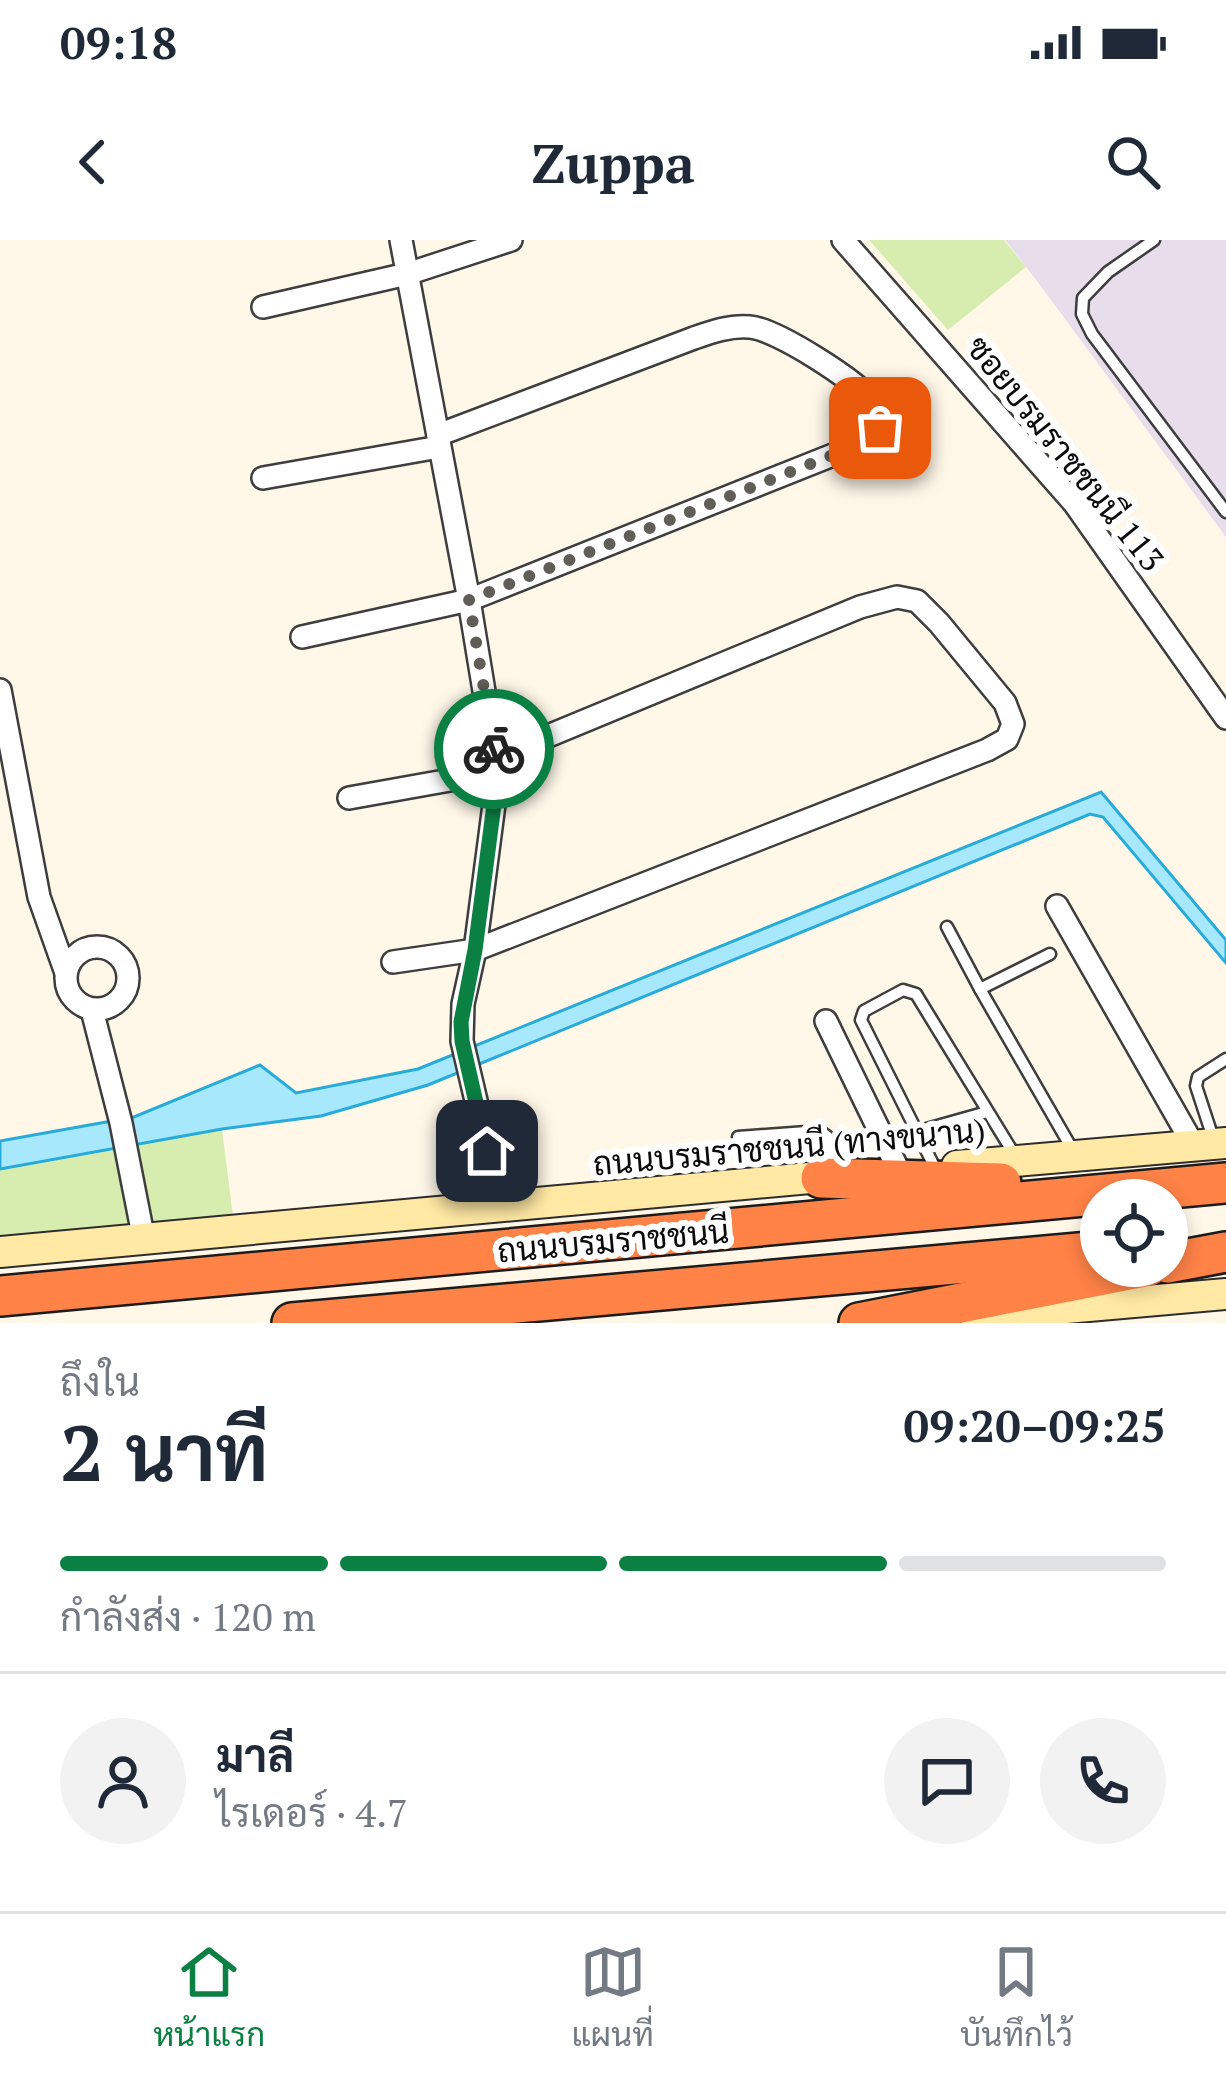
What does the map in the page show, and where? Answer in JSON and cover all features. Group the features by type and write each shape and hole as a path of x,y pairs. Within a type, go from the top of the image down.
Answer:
{"highway":[{"path":"828,1177 1226,1183"},
{"name":"ถนนบรมราชชนนี","path":"0,1297 1226,1183"},
{"path":"1188,1244 1226,1241"},
{"path":"1188,1259 1226,1252"},
{"name":"ถนนบรมราชชนนี","path":"292,1323 1080,1253"},
{"path":"859,1323 1080,1280"}],"main road":[{"name":"ถนนบรมราชชนนี (ทางขนาน)","path":"0,1252 1212,1145"},
{"path":"889,1323 1226,1294"}],"street":[{"path":"401,240 495,765 495,797 475,950 463,1004 462,1041 501,1208"},
{"path":"263,307 407,274 511,240"},
{"name":"ซอยบรมราชชนนี 113","path":"843,240 1074,503 1226,718"},
{"path":"263,478 439,441 721,329 751,327 783,337 870,397 881,415 880,428 858,445 469,600 302,637"},
{"path":"349,798 495,765 860,608 897,597 917,601 939,623 1005,703 1013,724 1007,739 987,750 475,950 393,962"},
{"path":"0,690 40,897 66,986 80,1006 105,1009 118,1003 129,980 128,967 108,948 81,951 66,974"},
{"path":"1057,906 1212,1145"},
{"path":"92,1010 144,1240"},
{"path":"826,1021 899,1171"}],"lane":[{"path":"1154,240 1108,272 1083,298 1082,314 1092,334 1226,512"},
{"path":"947,927 1076,1156"},
{"path":"980,989 1050,954"},
{"path":"934,1168 861,1020 864,1011 903,990 916,994 1019,1161"},
{"path":"1212,1145 1196,1086 1198,1077 1226,1058"},
{"path":"916,1132 987,1112"},
{"path":"738,1137 820,1131 828,1137 828,1177"}],"shaded area":[{"path":"1005,240 1226,240 1226,537 1037,281"}],"green space":[{"path":"869,240 1004,240 1026,267 948,330"},
{"path":"222,1129 233,1217 0,1238 0,1169"}],"water":[{"path":"1101,792 1226,940 1226,963 1103,817 1090,814 428,1085 321,1116 0,1169 0,1141 134,1117 260,1065 296,1093 418,1069"}],"way so far":[{"path":"494,749 469,600 858,445 880,428"}],"route":[{"path":"487,1151 461,1022 495,797 494,749"}]}
